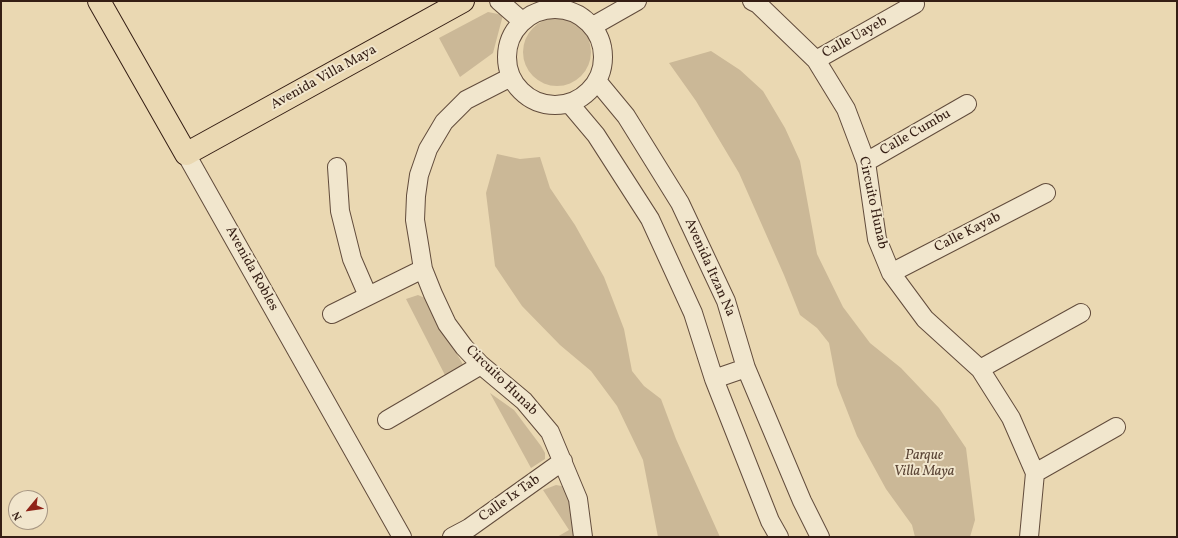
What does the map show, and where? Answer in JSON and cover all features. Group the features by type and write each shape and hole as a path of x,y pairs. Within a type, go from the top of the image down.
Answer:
{"main road":[{"name":"Avenida Robles","path":"100,1 186,154"},
{"name":"Avenida Villa Maya","path":"186,154 463,1"}],"street":[{"path":"499,1 522,21"},
{"path":"593,26 636,1"},
{"name":"Circuito Hunab","path":"752,1 758,4 816,60 846,110 866,162 877,239 891,273 926,319 980,369 1011,418 1035,473 1030,537"},
{"name":"Calle Uayeb","path":"816,60 915,4"},
{"path":"539,6 568,10 582,16 593,26 600,39 603,53 602,68 597,81 590,91 569,103 555,105 541,103 524,93 511,77 507,62 507,47 512,33 522,21 539,6"},
{"name":"Circuito Hunab","path":"511,77 466,100 444,122 428,149 419,175 415,220 423,269 432,294 448,324 464,347 481,365 524,401 550,432 578,499 584,537"},
{"name":"Avenida Itzan Na","path":"597,81 626,116 680,203 726,301 746,368 802,501 820,537"},
{"path":"569,103 596,135 650,219 693,313 714,379 770,521 779,537"},
{"name":"Calle Cumbu","path":"866,162 967,104"},
{"name":"Avenida Robles","path":"186,154 402,537"},
{"path":"337,167 340,210 352,259 368,296"},
{"name":"Calle Kayab","path":"891,273 1046,193"},
{"path":"332,314 423,269"},
{"path":"980,369 1081,313"},
{"path":"387,420 481,365"},
{"path":"714,379 746,368"},
{"path":"1035,473 1116,427"},
{"name":"Calle Ix Tab","path":"458,535 563,461"}],"green space":[{"path":"488,12 503,15 493,53 460,77 439,38"},
{"path":"557,18 570,21 581,28 588,39 591,52 588,65 581,76 570,83 557,86 544,83 533,76 526,65 523,52 526,39 533,28 544,21"},
{"name":"Parque Villa Maya","path":"711,51 740,70 763,91 785,128 800,161 817,254 843,307 870,343 901,368 939,408 966,448 975,520 970,537 915,537 912,525 886,489 857,436 837,385 829,343 817,328 800,315 739,173 696,101 669,63"},
{"path":"497,154 520,159 540,157 550,188 575,225 604,277 624,329 632,371 644,386 661,399 676,439 720,537 658,537 643,460 617,406 591,371 560,345 522,306 495,266 486,193"},
{"path":"418,295 425,298 465,368 447,379 406,299"},
{"path":"490,393 514,410 541,446 545,453 545,459 531,468"},
{"path":"556,485 567,487 571,496 575,537 557,537 569,530 543,490"}]}
